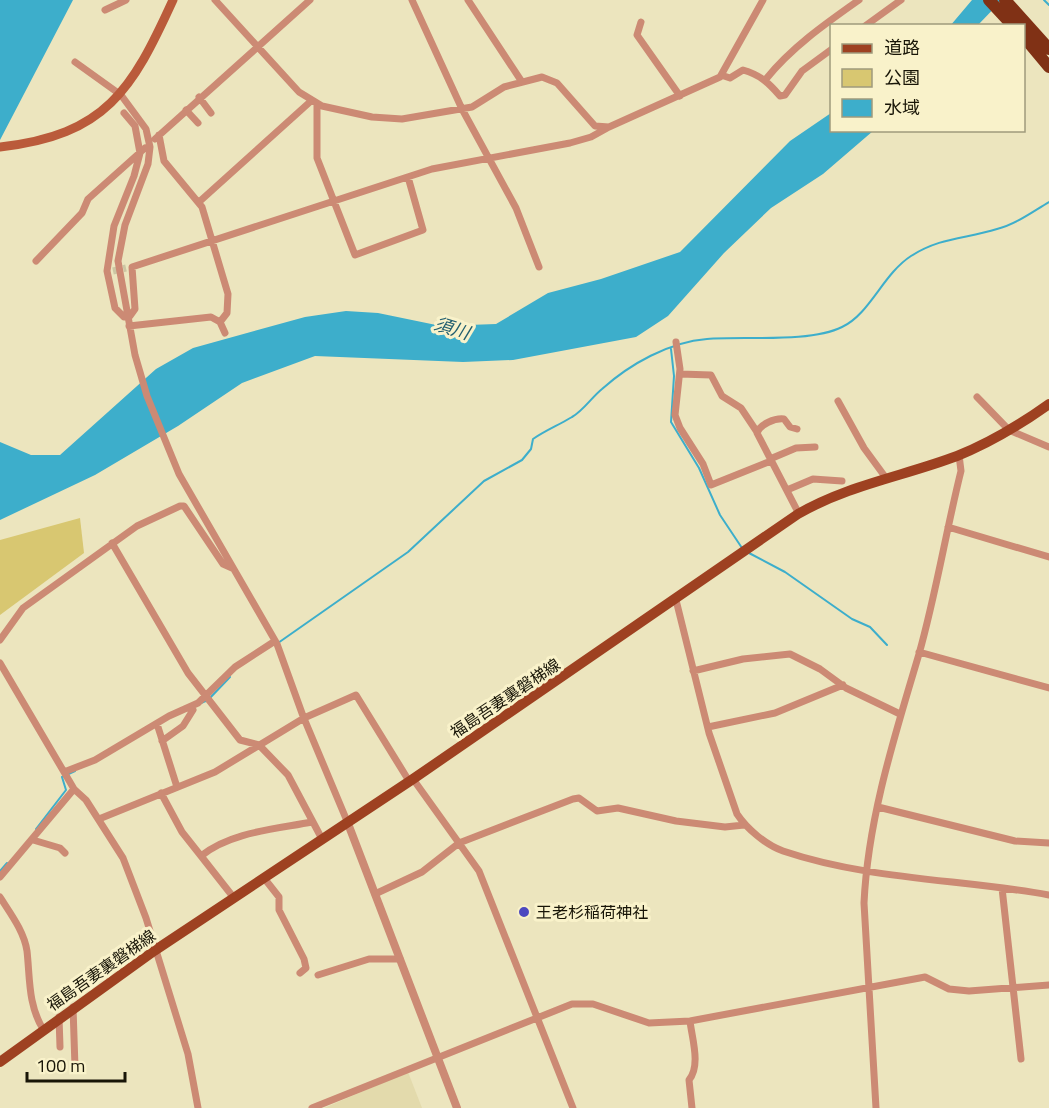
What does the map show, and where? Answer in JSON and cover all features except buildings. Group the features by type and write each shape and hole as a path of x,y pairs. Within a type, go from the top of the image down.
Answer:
{"highway":[{"path":"989,0 1011,24"},
{"path":"1005,0 1020,24"},
{"path":"1027,36 1049,49"},
{"path":"1027,36 1049,67"}],"main road":[{"path":"0,147 27,144 53,136 95,115 121,95 150,51 173,0"},
{"name":"福島吾妻裏磐梯線","path":"0,1062 59,1017 154,951 411,780 799,514 840,493 959,455 1009,430 1049,404"}],"street":[{"path":"105,10 126,0"},
{"path":"215,0 299,92 314,102 385,119 402,119 472,107 504,87 550,78 595,126 609,127"},
{"path":"220,322 227,313 228,294 199,202 164,161 157,137 310,0"},
{"path":"412,0 462,109 516,208 539,267"},
{"path":"468,0 522,82"},
{"path":"127,317 135,309 129,267 432,169 591,137 680,96 721,75 763,0"},
{"path":"766,80 803,40 859,0"},
{"path":"868,24 901,0"},
{"path":"641,22 637,35 680,96"},
{"path":"721,75 730,78 743,70 766,80 780,96 785,95 802,71 830,50"},
{"path":"75,62 121,95 144,123 150,147 146,175 125,225 118,261 127,317 147,396 178,474 275,640 457,1108"},
{"path":"200,97 210,113"},
{"path":"314,102 317,158 355,255 423,230 408,177"},
{"path":"199,202 314,102"},
{"path":"186,110 198,123"},
{"path":"124,113 135,126 142,150 112,234 110,272 115,309 119,315 127,317"},
{"path":"36,261 82,213 88,200 142,150"},
{"path":"129,326 206,317 220,322 225,333"},
{"path":"676,342 680,374 674,408 677,423 703,464 711,485 796,448 815,447"},
{"path":"680,374 711,375 722,396 741,408 758,432 799,514"},
{"path":"976,397 1009,430 1049,447"},
{"path":"838,401 864,448 886,478"},
{"path":"758,432 761,427 781,418 790,427 797,429"},
{"path":"876,1108 864,903 865,871 900,714 919,652 948,527 960,471 959,455"},
{"path":"787,490 813,479 842,481"},
{"path":"0,640 23,608 112,543 137,526 184,506 223,564 232,568"},
{"path":"948,527 1049,557"},
{"path":"112,543 188,673 240,740 259,745 288,776 322,839"},
{"path":"676,600 708,727 737,814 744,825 782,850 865,871 1049,895"},
{"path":"64,772 94,760 206,698 235,667 275,640"},
{"path":"919,652 1049,688"},
{"path":"693,671 743,659 790,654 820,669 843,685 900,714"},
{"path":"0,663 74,789 86,800 123,858 146,918 154,951 188,1054 198,1108"},
{"path":"708,727 775,713 843,685"},
{"path":"99,819 215,772 304,718 356,695 411,780 459,843 484,881 573,1108"},
{"path":"162,741 183,726 193,710"},
{"path":"158,727 177,787"},
{"path":"0,877 74,789"},
{"path":"161,793 182,832 234,898"},
{"path":"375,894 422,872 459,843 579,798 597,811 618,808 725,827 744,825"},
{"path":"878,807 1015,841 1049,843"},
{"path":"201,856 212,847 227,841 312,822"},
{"path":"33,840 60,848 65,854"},
{"path":"264,878 279,897 279,910 304,959 306,968 300,973"},
{"path":"1002,888 1021,1059"},
{"path":"0,897 21,934 27,952 27,980 37,1019 43,1029"},
{"path":"318,975 369,959 400,959"},
{"path":"312,1108 537,1016 583,1003 603,1006 649,1023 690,1021 925,977 955,990 1014,989 1049,985"},
{"path":"74,1007 75,1066"},
{"path":"59,1017 60,1047"},
{"path":"690,1021 695,1060 694,1074 689,1080 692,1108"}],"shaded area":[{"path":"408,1072 422,1108 324,1108"}],"green space":[{"path":"80,518 84,553 0,615 0,540"}],"water":[{"path":"0,0 73,0 0,140"},
{"path":"972,0 1002,0 979,24 952,24"},
{"name":"須川","path":"830,114 830,132 872,132 823,174 771,208 724,253 668,316 636,337 513,360 463,362 315,356 242,383 178,426 95,475 0,520 0,442 31,455 60,455 156,369 193,348 305,317 346,311 378,313 441,326 496,324 548,293 601,279 680,252 790,141"}],"waterway":[{"path":"1044,0 1049,5"},
{"path":"278,643 408,552 484,481 522,460 531,449 533,439 576,414 598,392 638,363 664,350 693,341 722,338 795,337 828,332 842,327 861,313 892,273 911,256 933,245 1004,227 1049,202"},
{"path":"671,349 674,376 671,422 699,468 720,515 742,548"},
{"path":"749,553 785,572 852,619 870,627 887,645"},
{"path":"201,703 208,700 230,677"},
{"path":"36,829 66,790 62,777 75,771"},
{"path":"0,871 7,863"}],"tunnel":[{"path":"113,271 126,268"}],"place":[{"name":"王老杉稲荷神社","path":"524,912"}]}
